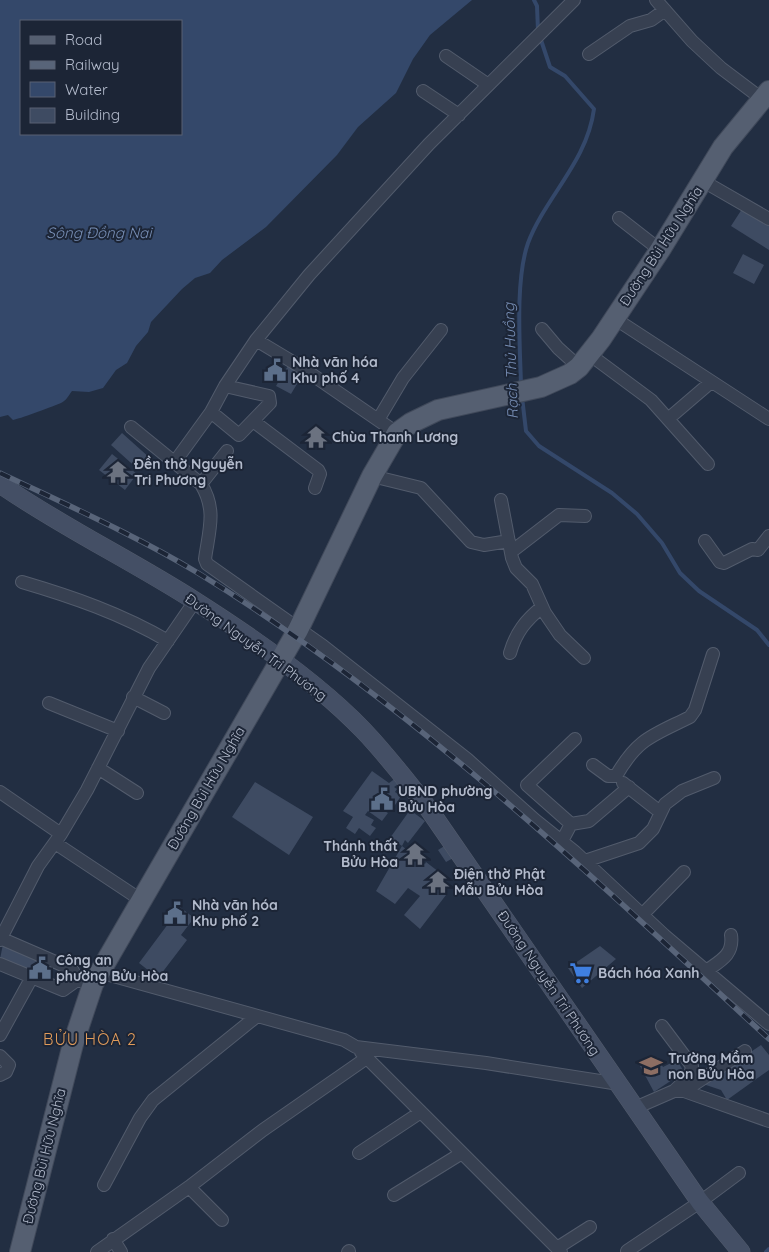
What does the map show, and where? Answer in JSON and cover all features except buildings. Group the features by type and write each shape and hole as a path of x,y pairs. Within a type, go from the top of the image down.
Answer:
{"main road":[{"name":"Đường Bùi Hữu Nghĩa","path":"20,1252 90,979 141,900 298,630 372,476 397,433 427,414 446,407 541,387 570,374 584,360 660,250 723,147 766,95"},
{"name":"Đường Nguyễn Tri Phương","path":"0,484 27,503 195,601 280,661 338,708 382,751 474,873 700,1202 739,1249"},
{"name":"Đường Nguyễn Tri Phương","path":"0,492 27,503"}],"street":[{"path":"174,463 211,412 225,386 256,340 348,232 487,84 574,0"},
{"path":"656,0 692,41 721,68 766,95"},
{"path":"589,54 630,26 651,20 665,10"},
{"path":"446,56 487,84"},
{"path":"423,91 459,116"},
{"path":"703,181 769,220"},
{"path":"619,218 660,250"},
{"path":"614,318 710,383 769,419"},
{"path":"542,329 558,348 584,360 645,395 708,464"},
{"path":"378,420 403,378 441,330"},
{"path":"256,340 397,433"},
{"path":"668,419 710,383"},
{"path":"211,412 236,434 241,433 270,403 269,396 225,386"},
{"path":"253,421 318,470 320,474 315,488"},
{"path":"131,427 201,484 208,496 212,510 205,559 207,564 323,646 467,759 562,840 642,915 769,1024"},
{"path":"201,484 227,450"},
{"path":"372,476 422,488 471,542 510,547 559,515 585,516"},
{"path":"501,500 516,568 532,584 542,607 560,635 584,658"},
{"path":"705,541 720,562 724,563 752,549 758,550 769,536"},
{"path":"22,582 68,596 113,613 168,642"},
{"path":"195,601 149,668 98,768 58,839 38,866 0,939 67,967 90,979 256,1016 344,1040 368,1057 554,1249 590,1227"},
{"path":"510,653 514,640 526,620 542,607"},
{"path":"616,776 637,746 693,714 713,654"},
{"path":"133,697 164,713"},
{"path":"49,703 118,731"},
{"path":"571,824 527,785 575,739"},
{"path":"593,765 608,776 616,776 660,812"},
{"path":"98,768 137,792"},
{"path":"585,861 639,843 648,837 665,804 682,791 714,778"},
{"path":"571,824 589,821 628,787"},
{"path":"0,792 58,839 141,900"},
{"path":"562,840 571,824"},
{"path":"642,915 684,872"},
{"path":"706,971 728,955 732,943 731,935"},
{"path":"0,964 62,990 90,979"},
{"path":"0,1035 32,977"},
{"path":"104,1185 140,1118 153,1100 166,1087 256,1016"},
{"path":"662,1026 692,1066 690,1076 679,1091"},
{"path":"0,1040 0,1048"},
{"path":"356,1047 486,1063 619,1084"},
{"path":"635,1108 679,1091 745,1051"},
{"path":"0,1056 9,1066 8,1070 0,1075"},
{"path":"96,1252 189,1187 256,1134 368,1057"},
{"path":"679,1091 769,1120"},
{"path":"359,1153 421,1112"},
{"path":"394,1195 462,1153"},
{"path":"627,1251 700,1202 739,1173"},
{"path":"189,1187 222,1220"},
{"path":"114,1239 121,1252"}],"water":[{"name":"Sông Đồng Nai","path":"0,0 472,0 430,35 413,59 396,93 358,127 337,155 266,227 222,260 210,273 195,278 182,289 151,322 148,332 136,346 127,363 116,370 103,388 89,392 72,391 61,403 13,420 8,415 0,417"}],"waterway":[{"name":"Rạch Thủ Huồng","path":"534,0 537,6 538,31"},
{"name":"Rạch Thủ Huồng","path":"521,385 519,313 524,258 528,243 536,226 583,146 590,128 594,109 565,76 550,67 540,37"},
{"name":"Rạch Thủ Huồng","path":"522,397 526,431 539,446 612,493 637,514 662,543 680,573 699,591 757,630 769,645"},
{"name":"Rạch Thủ Huồng","path":"766,1252 769,1249"}],"railway":[{"path":"0,473 174,559 275,623 350,676 423,733 565,853 769,1039"}],"place":[{"name":"Nhà văn hóa Khu phố 4","path":"275,370"},
{"name":"Chùa Thanh Lương","path":"316,437"},
{"name":"Đền thờ Nguyễn Tri Phương","path":"118,472"},
{"name":"UBND phường Bửu Hòa","path":"382,799"},
{"name":"Thánh thất Bửu Hòa","path":"415,854"},
{"name":"Điện thờ Phật Mẫu Bửu Hòa","path":"438,882"},
{"name":"Nhà văn hóa Khu phố 2","path":"175,913"},
{"name":"Công an phường Bửu Hòa","path":"40,968"},
{"name":"Bách hóa Xanh","path":"581,973"},
{"name":"Trường Mầm non Bửu Hòa","path":"651,1066"}],"district":[{"name":"BỬU HÒA 2","path":"90,1039"}]}
